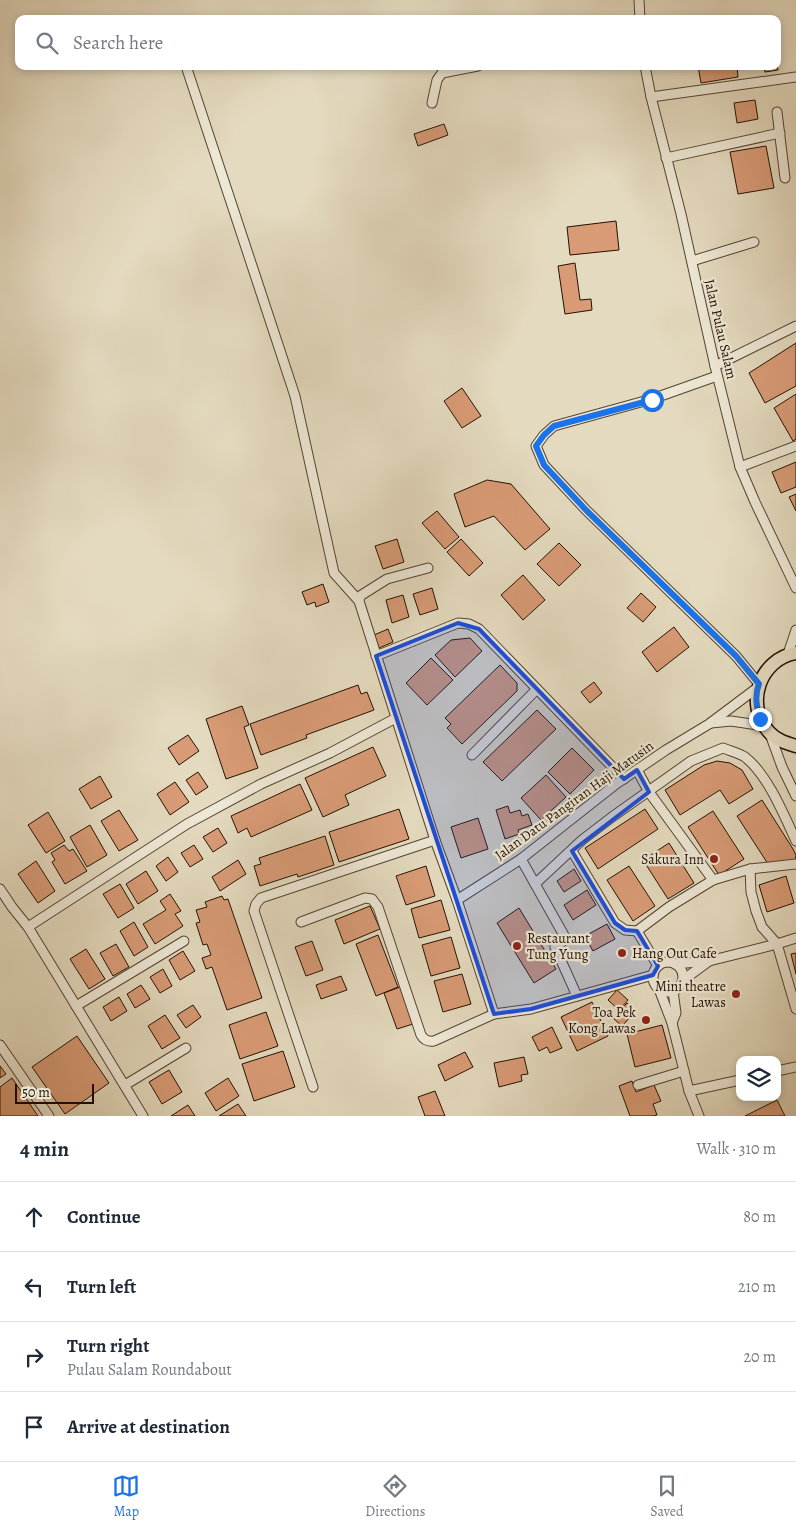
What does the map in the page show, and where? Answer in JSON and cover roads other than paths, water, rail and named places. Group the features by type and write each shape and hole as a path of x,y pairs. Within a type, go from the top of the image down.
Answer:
{"main road":[{"path":"792,654 774,662 764,674 758,686 756,704 760,719 767,729 781,742 796,746"}],"street":[{"path":"638,0 640,15"},
{"path":"187,70 295,396 334,573 362,607 435,840 457,900 494,1014"},
{"path":"432,103 437,80 442,73 457,70"},
{"name":"Jalan Pulau Salam","path":"646,70 650,97 692,261 717,376 740,467 754,502 796,588"},
{"path":"650,97 796,77"},
{"path":"777,112 785,178"},
{"path":"666,158 780,133"},
{"path":"692,261 754,242"},
{"path":"715,366 796,326"},
{"path":"717,376 652,400 554,426 536,446 544,465 586,510 736,656 758,686"},
{"path":"740,467 796,446"},
{"path":"359,601 360,596 387,578 428,568"},
{"path":"376,656 458,624 469,624 479,629 624,779"},
{"path":"792,654 796,630"},
{"name":"Jalan Datu Pangiran Haji Matusin","path":"457,900 521,859 624,779 709,724 758,686"},
{"path":"472,755 537,689"},
{"path":"28,928 187,824 262,784 330,753 396,718"},
{"path":"709,724 731,721 767,729 782,768 796,796"},
{"path":"535,884 582,840 612,817 691,762 723,748 744,756 758,770 779,805 796,841"},
{"path":"637,770 649,792 713,880"},
{"path":"313,1087 254,911 256,904 261,898 435,840"},
{"path":"572,851 615,922 625,930 637,931 669,906 713,880 750,869 796,864"},
{"path":"521,859 566,939 555,947 577,996"},
{"path":"750,869 751,892 756,911 762,927 777,944 796,1009"},
{"path":"0,889 28,928 144,1116"},
{"path":"301,922 365,898 372,900 378,907 421,1035 426,1040 434,1042 494,1014 531,1009 577,996 655,970 666,962 675,964 709,961 796,938"},
{"path":"637,931 655,970 653,980 672,1023 684,1071 699,1116"},
{"path":"76,1006 184,941"},
{"path":"658,989 673,991 681,985 683,980 709,961"},
{"path":"675,964 682,970 683,980"},
{"path":"672,1023 676,1013 673,991"},
{"path":"0,1045 49,1116"},
{"path":"125,1085 186,1048"},
{"path":"781,1070 796,1067"},
{"path":"638,1085 684,1071"},
{"path":"690,1091 736,1081"}],"place":[{"name":"Sakura Inn","path":"714,859"},
{"name":"Restaurant Tung Yung","path":"517,946"},
{"name":"Hang Out Cafe","path":"622,953"},
{"name":"Mini theatre Lawas","path":"736,994"},
{"name":"Toa Pek Kong Lawas","path":"646,1020"}]}
